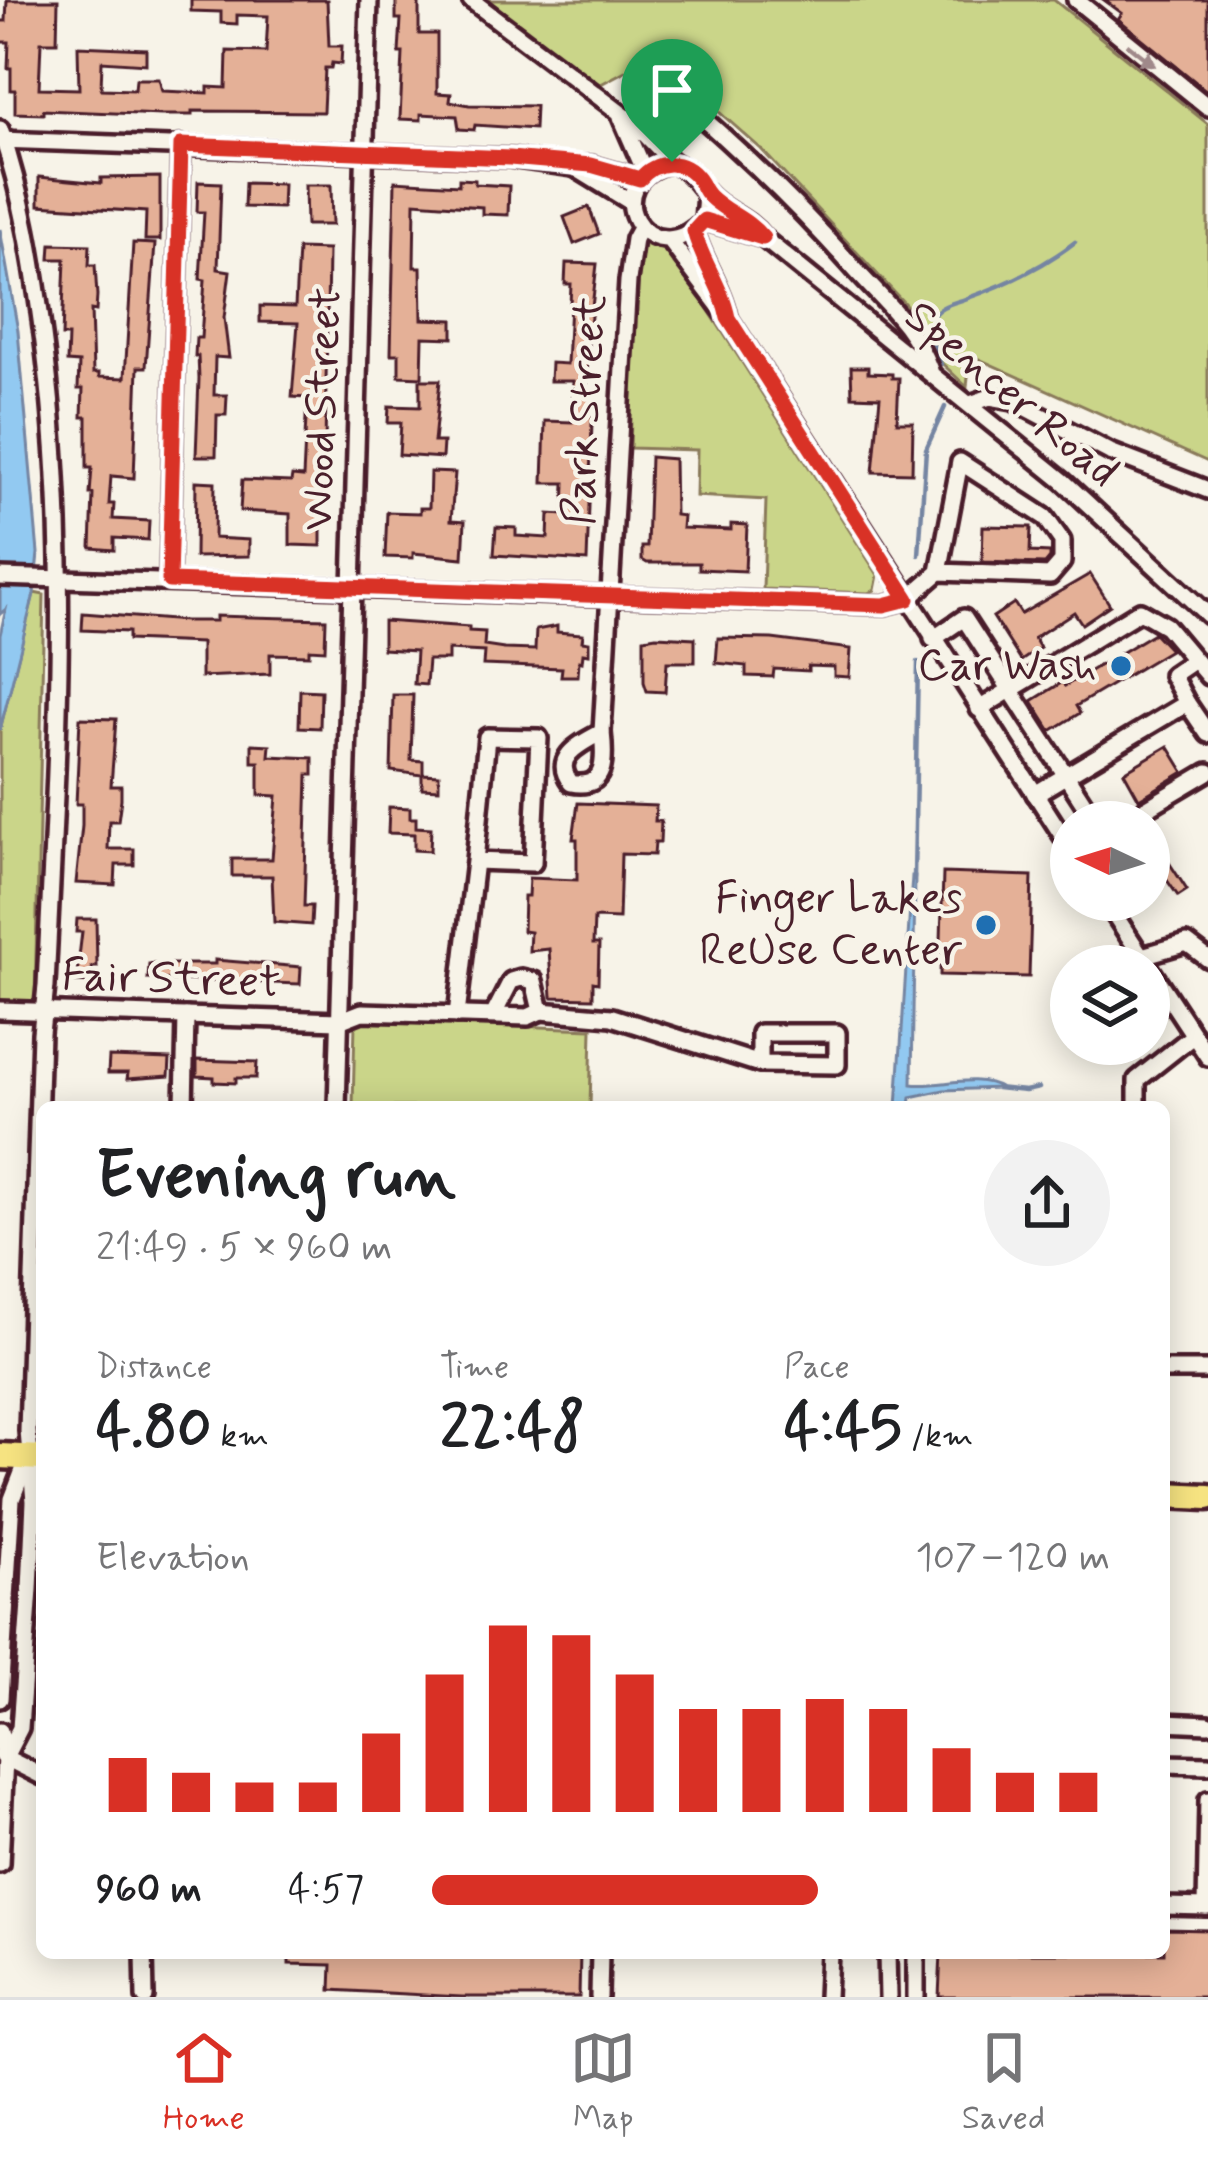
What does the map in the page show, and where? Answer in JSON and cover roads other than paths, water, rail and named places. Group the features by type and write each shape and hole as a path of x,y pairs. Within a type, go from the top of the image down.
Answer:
{"highway":[{"path":"0,1456 35,1457"},
{"path":"1170,1495 1208,1497"}],"street":[{"name":"Wood Street","path":"337,1101 370,0"},
{"path":"471,0 635,124 672,162 696,176 706,194 699,225 701,257 725,302 728,318"},
{"path":"1076,0 1208,107"},
{"path":"663,84 729,140 832,242 911,329 931,373"},
{"path":"620,114 643,175"},
{"path":"42,1101 62,578 57,466 40,308 32,254 1,136 510,158 643,175"},
{"path":"169,581 181,145"},
{"path":"672,162 643,175 632,189 640,228 670,241 728,318 1050,816"},
{"path":"574,166 631,202"},
{"name":"Spencer Road","path":"706,194 750,221 763,238 1063,481 1208,615"},
{"path":"670,241 699,225"},
{"name":"Spencer Road","path":"699,225 763,238"},
{"name":"Park Street","path":"563,761 562,772 571,783 584,786 598,780 604,768 609,598 631,258 640,228"},
{"path":"970,404 990,397 1013,401 1110,452 1208,490"},
{"path":"0,577 884,605 908,599 939,572 960,463 1045,518 1062,541 1062,562 1050,576 939,572"},
{"path":"979,709 1140,611 1166,626 1208,676"},
{"path":"933,639 964,618 1082,801"},
{"path":"1194,660 1172,675 1208,734"},
{"path":"1035,794 1187,703"},
{"path":"538,760 563,761 576,746 602,732"},
{"path":"457,1015 488,737 539,738 533,863 475,862"},
{"path":"1159,801 1208,772"},
{"path":"1170,951 1187,943 1208,959"},
{"path":"493,1016 505,989 520,978 539,988 541,1011"},
{"path":"1170,999 1207,1055"},
{"name":"Fair Street","path":"0,1010 339,1021 362,1012 528,1017 541,1011 612,1017 760,1064 837,1065 837,1034 760,1033 760,1064"},
{"path":"184,1101 185,1016"},
{"path":"1137,1101 1137,1080 1194,1035"},
{"path":"1170,1370 1208,1370"},
{"path":"3,1756 20,1728 25,1694 36,1381"},
{"path":"0,1699 12,1499 35,1457"},
{"path":"1170,1722 1208,1724"},
{"path":"0,1731 0,1864"},
{"path":"3,1756 36,1773"},
{"path":"1170,1764 1208,1765"},
{"path":"1170,1906 1207,1907 1208,1800"},
{"path":"144,1959 146,1997"},
{"path":"598,1997 600,1959"},
{"path":"827,1997 829,1959"},
{"path":"887,1959 888,1997"},
{"path":"916,1959 916,1997"}],"water":[{"path":"0,229 18,331 38,553 34,594 0,730 0,635 6,609 0,614"},
{"path":"915,876 912,1084 980,1081 1001,1088 944,1090 897,1101"}],"waterway":[{"path":"941,364 930,330 938,311 1023,275 1075,242"},
{"path":"919,555 926,449 945,407"},
{"path":"914,879 918,662"},
{"path":"997,1088 1039,1088"}],"place":[{"name":"Car Wash","path":"1121,666"},
{"name":"Finger Lakes ReUse Center","path":"986,925"}]}
